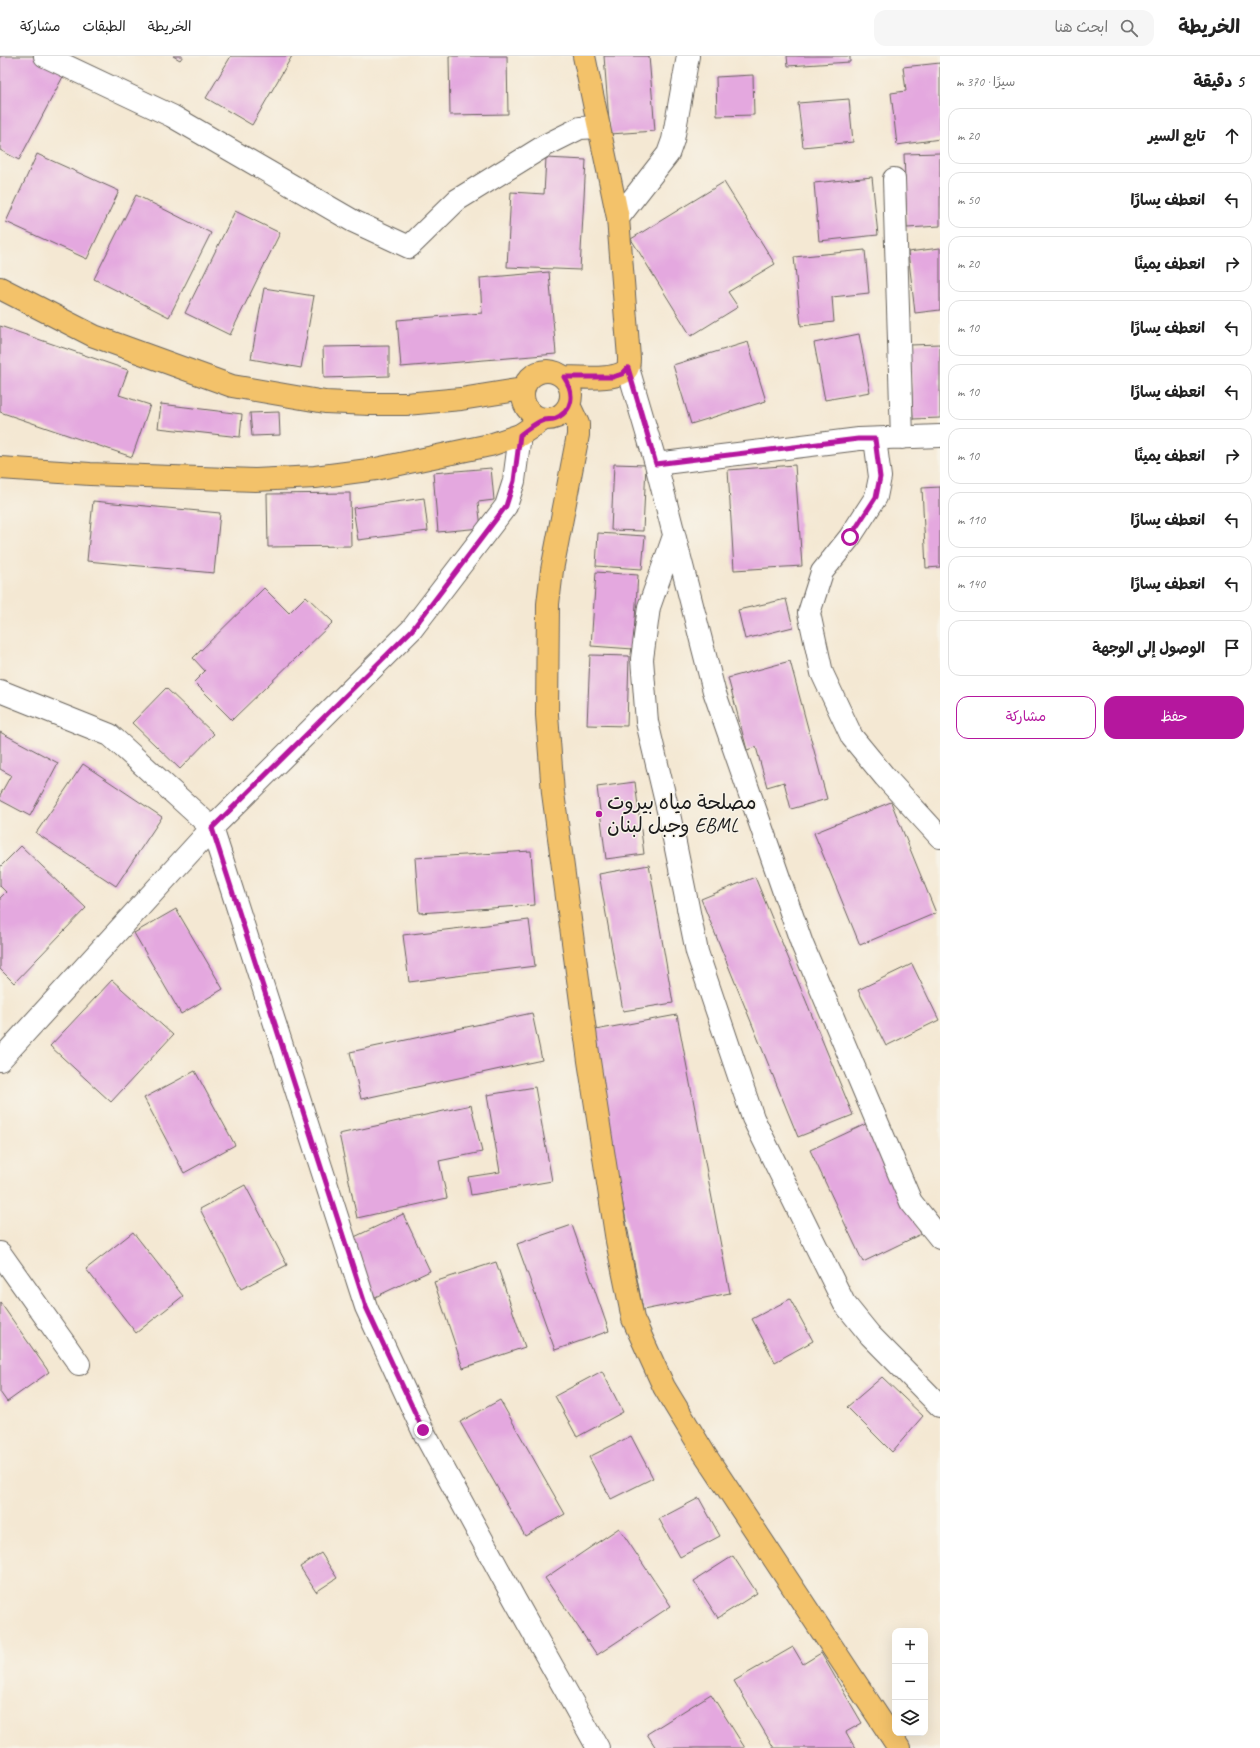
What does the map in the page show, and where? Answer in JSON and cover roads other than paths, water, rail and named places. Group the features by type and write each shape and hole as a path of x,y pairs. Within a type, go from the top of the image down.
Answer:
{"main road":[{"path":"570,405 559,416 552,420 544,420 529,412 524,405 522,397 523,388 528,379 535,373 545,370 555,372 564,377 613,377 622,374 628,368 628,344 618,218 584,56"},
{"path":"0,288 94,336 232,386 325,402 370,404 406,404 461,399 523,388"},
{"path":"564,377 571,390 570,405 578,424 578,435 551,577 548,604 547,715 553,793 589,1061 617,1241 633,1319 664,1387 704,1453 899,1748"},
{"path":"0,468 90,474 282,480 345,474 376,469 490,445 520,435 544,420"}],"street":[{"path":"45,56 172,116 353,221 409,247 457,200 546,145 580,128 599,127"},
{"path":"618,218 668,154 673,140 688,56"},
{"path":"894,178 902,438"},
{"path":"628,368 656,464 714,691 802,944 912,1202 940,1238"},
{"path":"0,1060 212,828 412,630 506,506 514,481 520,435"},
{"path":"656,464 851,440 940,436"},
{"path":"875,439 880,477 876,497 850,537 822,572 809,613 822,673 852,737 885,777 940,837"},
{"path":"674,536 649,607 642,659 647,722 670,819 697,952 753,1118 844,1303 870,1335 940,1406"},
{"path":"0,691 110,734 212,828 366,1307 423,1430 515,1600 598,1748"},
{"path":"0,1253 79,1364"}],"place":[{"name":"مصلحة مياه بيروت وجبل لبنان EBML","path":"599,814"}]}
